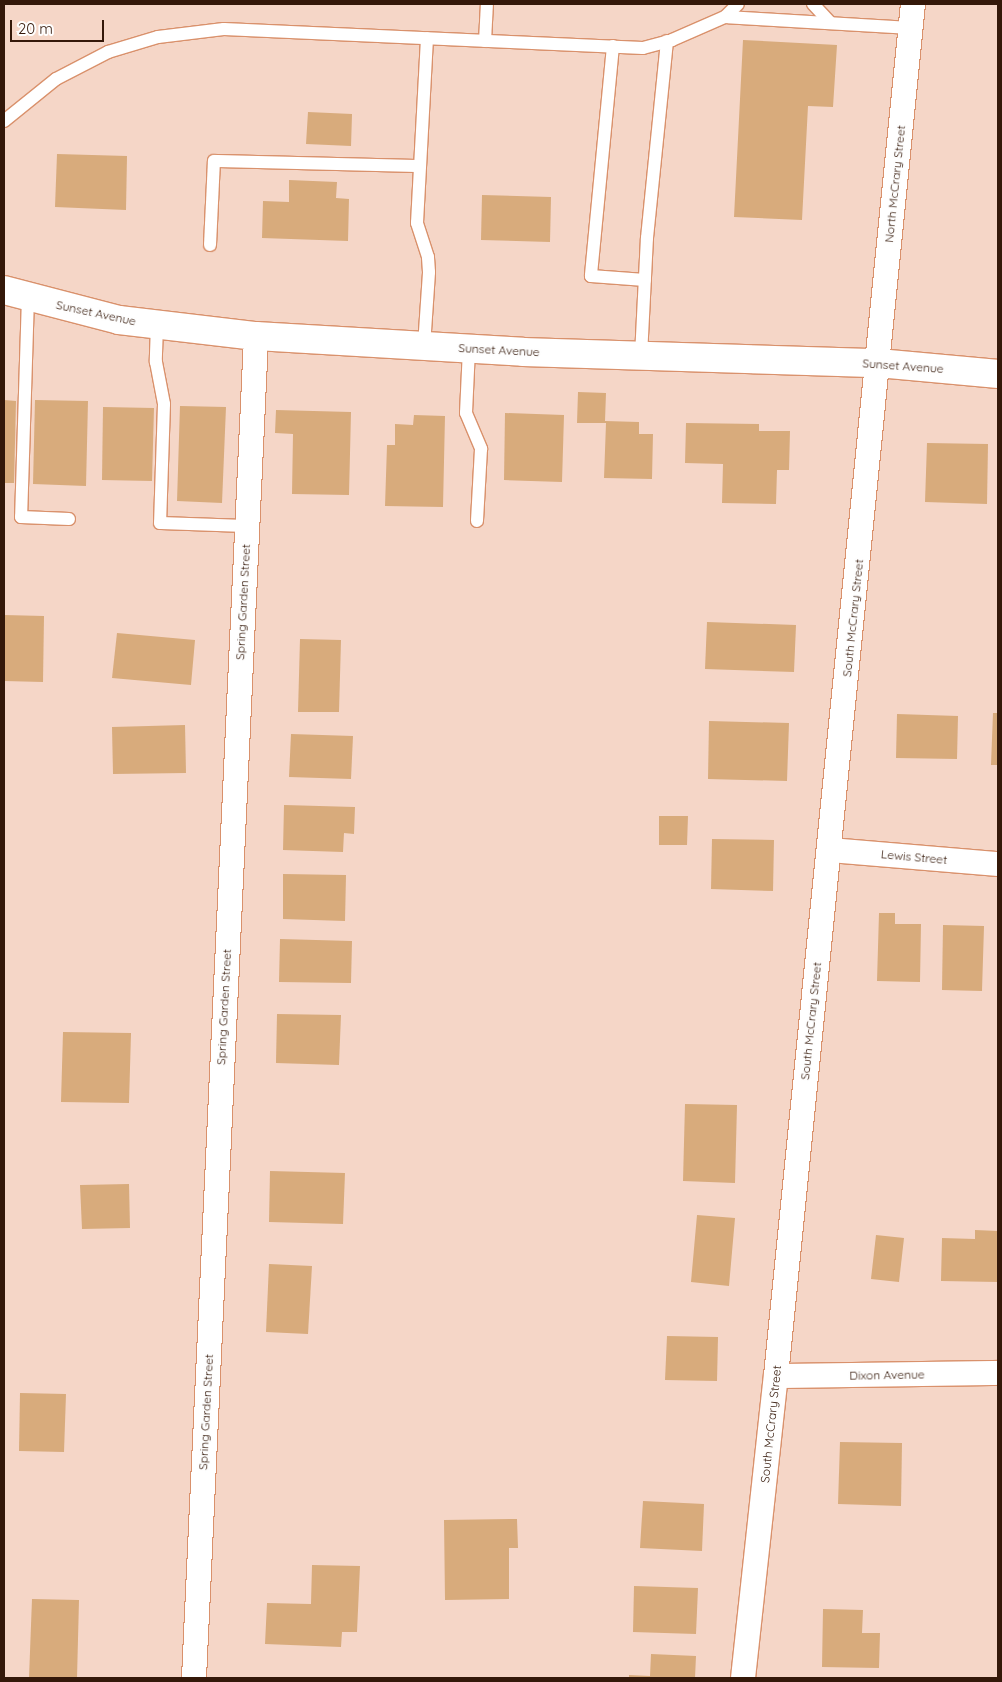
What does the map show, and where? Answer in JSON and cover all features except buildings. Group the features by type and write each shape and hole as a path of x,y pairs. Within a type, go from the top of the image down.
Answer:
{"main road":[{"name":"Sunset Avenue","path":"16,294 119,320 256,336 468,349 878,363 998,374"}],"street":[{"name":"North McCrary Street","path":"878,363 913,4"},
{"name":"Spring Garden Street","path":"194,1678 256,336"},
{"name":"South McCrary Street","path":"743,1678 776,1376 784,1272 830,850 878,363"},
{"name":"Lewis Street","path":"830,850 998,864"},
{"name":"Dixon Avenue","path":"776,1376 998,1373"}],"lane":[{"path":"485,41 487,4"},
{"path":"725,18 738,4"},
{"path":"813,4 830,22"},
{"path":"4,121 56,79 108,52 158,37 224,29 643,48 667,41 725,18 830,22 911,28"},
{"path":"424,346 429,272 428,257 417,222 427,38"},
{"path":"641,356 667,41"},
{"path":"613,46 591,276 646,280"},
{"path":"210,245 214,161 420,166"},
{"path":"16,294 21,517 69,519"},
{"path":"157,324 156,362 164,404 160,523 246,526"},
{"path":"468,349 466,413 481,449 477,521"}]}
